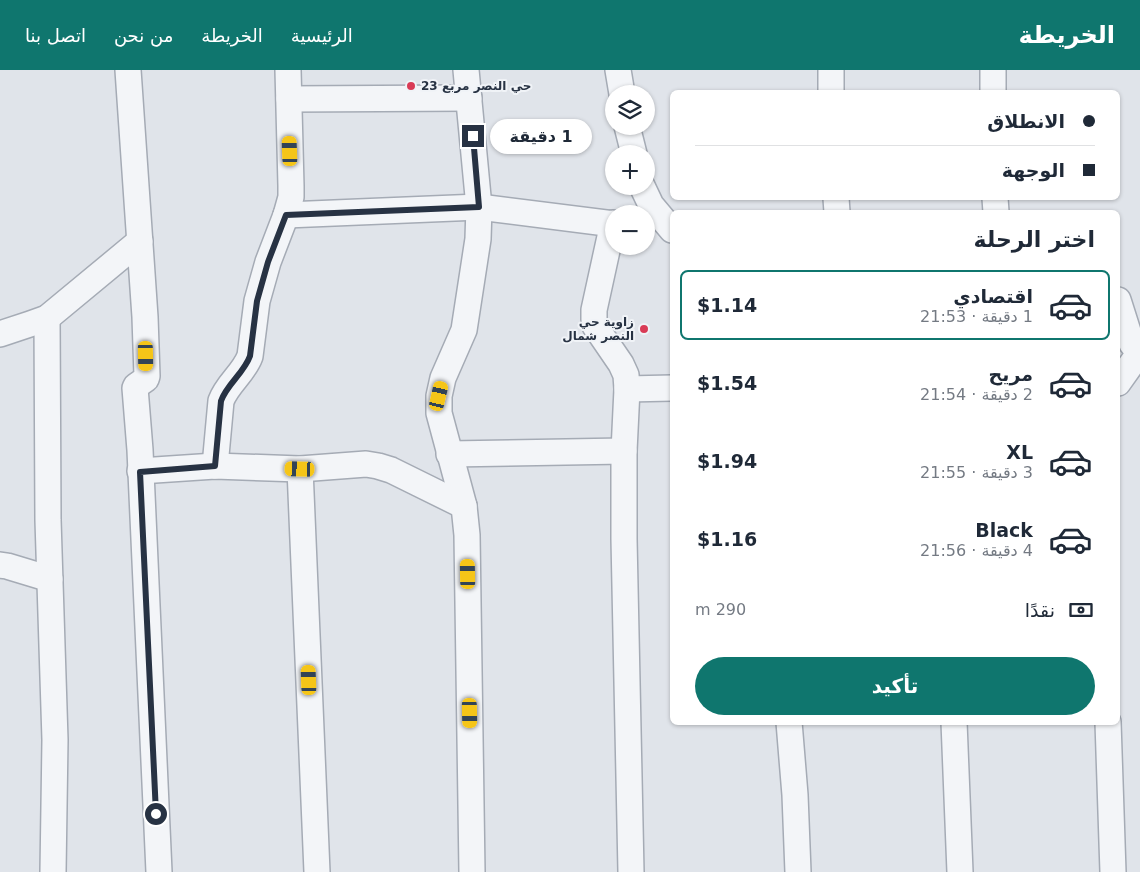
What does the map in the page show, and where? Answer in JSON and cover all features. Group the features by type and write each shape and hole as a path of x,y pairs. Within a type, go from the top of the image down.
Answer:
{"street":[{"path":"128,70 145,317 147,376 135,388 159,872"},
{"path":"215,466 221,401 224,394 248,362 257,301 268,262 291,197 288,70"},
{"path":"466,70 479,207 478,238 464,330 443,378 439,396 439,413 464,506 467,535 472,872"},
{"path":"618,70 620,85"},
{"path":"831,70 831,90"},
{"path":"993,70 994,90"},
{"path":"289,99 469,98"},
{"path":"646,195 651,205 670,228"},
{"path":"286,215 479,207 605,223"},
{"path":"655,229 670,230"},
{"path":"0,334 47,318 140,241"},
{"path":"607,255 594,310 594,319 595,326 622,364 626,375 627,389 624,452 624,539 631,872"},
{"path":"1120,307 1132,348 1120,378"},
{"path":"47,318 48,510 55,740 53,872"},
{"path":"627,389 670,388"},
{"path":"449,454 624,452"},
{"path":"140,472 215,466 300,469 366,464 391,470 464,506"},
{"path":"300,469 317,872"},
{"path":"0,565 50,578"},
{"path":"789,725 795,795 798,872"},
{"path":"954,725 960,872"},
{"path":"1108,725 1114,872"}],"place":[{"name":"حي النصر مربع 23","path":"411,86"},
{"name":"زاوية حي النصر شمال","path":"644,329"}],"route":[{"path":"156,814 140,472 215,466 221,401 224,394 248,362 252,347 257,301 268,262 286,215 479,207 473,136"}]}
